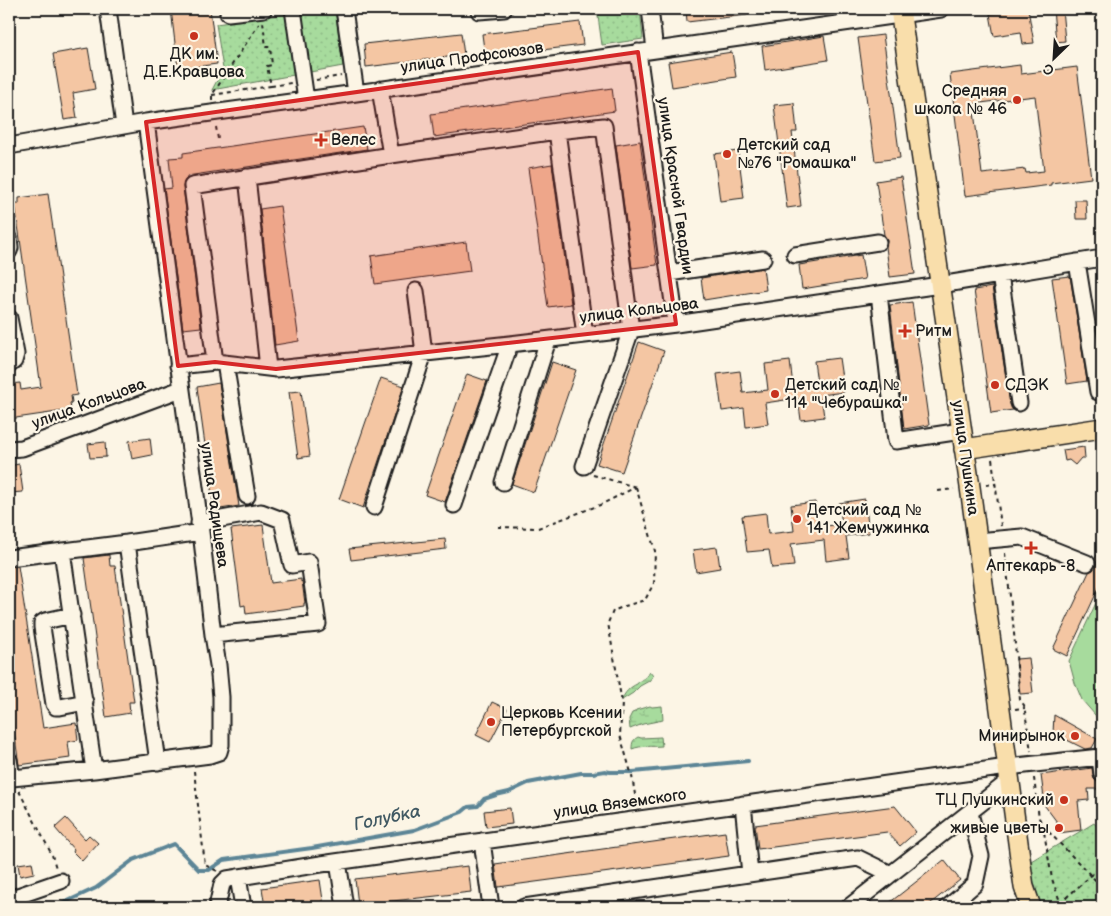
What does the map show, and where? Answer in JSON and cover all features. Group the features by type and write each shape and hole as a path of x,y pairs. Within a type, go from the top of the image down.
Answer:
{"main road":[{"name":"улица Пушкина","path":"901,12 977,541 1024,887 1031,907"},
{"path":"962,440 1102,428"}],"street":[{"path":"108,9 124,126"},
{"path":"228,13 264,9"},
{"path":"292,9 306,100"},
{"path":"344,9 356,93"},
{"path":"479,11 504,9"},
{"path":"650,9 655,50"},
{"name":"улица Профсоюзов","path":"9,146 146,122 655,50 901,12 941,9"},
{"name":"улица Красной Гвардии","path":"638,52 676,324"},
{"path":"380,89 391,155"},
{"name":"улица Радищева","path":"146,122 221,697 221,745 219,752 193,757"},
{"path":"247,496 220,362 192,186 391,155 604,126 631,330 587,470"},
{"path":"557,131 585,335"},
{"path":"247,178 268,368"},
{"path":"9,238 9,251"},
{"path":"795,255 878,242"},
{"name":"улица Кольцова","path":"178,366 220,362 276,369 548,340 676,324 940,285 1102,258"},
{"path":"669,273 762,259"},
{"path":"1077,262 1098,392"},
{"path":"1000,275 1019,404"},
{"path":"374,507 424,353 416,291"},
{"path":"879,294 896,441 962,440"},
{"path":"9,318 16,354 14,361 9,365"},
{"path":"503,482 548,340"},
{"path":"454,505 510,344"},
{"name":"улица Кольцова","path":"9,449 22,448 181,390"},
{"path":"9,558 127,543 260,512 282,520 292,565 310,562 318,624 213,635"},
{"path":"977,541 1022,537 1087,562"},
{"path":"127,543 158,762"},
{"path":"62,551 94,770"},
{"path":"72,615 45,621 42,623 42,627 54,704 56,707 60,707 85,702"},
{"path":"9,760 11,778 94,770 193,757"},
{"name":"улица Вяземского","path":"238,877 744,804 1008,774 1032,764 1100,757 1102,774"},
{"path":"850,907 970,813 1008,774"},
{"path":"744,804 750,874"},
{"path":"948,907 975,884 981,856 970,813"},
{"path":"482,842 491,907"},
{"path":"524,907 858,858 891,874"},
{"path":"338,862 345,907"},
{"path":"216,907 222,884 226,879 238,877 243,907"},
{"path":"9,899 61,882"}],"path":[{"path":"212,95 271,86 267,66 272,65 270,47 266,47 262,19 212,95 218,139"},
{"path":"587,470 636,487"},
{"path":"498,527 538,528 600,504 636,487"},
{"path":"636,487 655,551 654,583 645,600 613,611 608,623 622,703 620,735 632,776 639,819"},
{"path":"1013,622 1020,700 1024,705 1039,818 1043,826 1052,879 1062,907"},
{"path":"193,757 206,865 214,870"},
{"path":"11,778 52,855 61,882"},
{"path":"1043,826 1102,887"},
{"path":"1060,903 1102,866"}],"highlighted area":[{"path":"638,52 676,324 276,369 215,362 178,366 146,122"}],"green space":[{"path":"298,9 335,9 343,66 212,90 223,69 216,24 286,14"},
{"path":"597,9 640,9 643,39 602,45"},
{"path":"1102,590 1102,723 1082,700 1069,661"},
{"path":"650,672 653,676 649,681 622,700 628,690"},
{"path":"650,706 662,706 663,720 630,729 629,719 632,713"},
{"path":"638,737 661,737 662,746 632,749 633,742"},
{"path":"1094,823 1102,832 1102,907 1041,907 1031,872 1031,861"}],"building":[{"name":"ДК им. Д.Е.Кравцова","path":"171,9 210,9 217,64 178,69"},
{"path":"686,9 747,9 747,15 687,22"},
{"path":"1028,9 1034,43 1023,44 1021,32 994,36 990,14"},
{"path":"1053,9 1062,9 1065,41 1056,42"},
{"path":"580,22 583,45 485,57 482,34"},
{"path":"461,33 464,55 366,67 364,44"},
{"path":"883,35 900,158 875,161 858,38"},
{"path":"824,36 828,60 765,70 762,46"},
{"path":"88,48 95,89 73,93 77,118 64,120 53,54"},
{"path":"732,52 736,77 672,87 668,62"},
{"path":"1020,65 1021,74 1077,67 1091,178 965,196 950,74","holes":["1035,96 1044,171 1026,173 1025,169 982,174 973,104"]},
{"path":"612,88 615,111 434,137 431,114"},
{"path":"794,103 797,132 792,132 801,206 787,208 774,105"},
{"path":"363,127 367,149 187,176 183,187 201,327 183,329 164,189 172,188 169,158 183,157 183,153"},
{"path":"640,141 657,265 632,268 616,145"},
{"path":"738,151 744,198 720,201 714,154"},
{"path":"552,164 571,304 548,307 528,168"},
{"path":"901,177 915,274 890,277 887,241 884,235 876,181"},
{"path":"48,194 77,395 71,396 71,410 9,419 9,384 20,383 21,390 41,387 15,204 19,204 19,198"},
{"path":"1075,200 1086,200 1087,219 1076,219"},
{"path":"280,206 299,341 275,345 260,209"},
{"path":"466,242 470,271 375,284 371,256"},
{"path":"861,255 865,279 802,289 799,265"},
{"path":"763,268 766,290 704,300 701,278"},
{"path":"1070,276 1087,381 1067,384 1052,278"},
{"path":"992,287 1010,404 1013,410 991,413 974,290"},
{"path":"912,302 929,425 904,429 890,305"},
{"path":"639,342 664,351 622,472 597,464"},
{"path":"839,358 844,392 821,395 824,417 801,420 798,398 765,403 768,424 746,427 744,408 722,411 717,374 740,371 743,393 768,390 765,364 790,361 793,386 817,383 814,361"},
{"path":"552,362 576,370 534,492 512,484"},
{"path":"467,374 487,381 445,502 425,495"},
{"path":"381,378 404,386 363,508 339,499"},
{"path":"219,383 239,506 214,510 197,387"},
{"path":"301,391 310,456 298,458 289,392"},
{"path":"150,438 152,455 132,459 129,441"},
{"path":"105,442 106,457 90,458 88,444"},
{"path":"1084,447 1085,458 1081,458 1075,465 1069,460 1065,461 1063,450"},
{"path":"19,464 23,492 9,493 9,466"},
{"path":"865,499 869,533 846,536 849,558 826,561 824,540 791,544 794,566 772,568 769,550 747,552 742,516 766,513 768,534 794,531 791,505 815,502 818,527 842,524 839,503"},
{"path":"263,525 271,583 301,579 304,606 246,614 245,605 241,606 231,529"},
{"path":"445,539 446,549 351,560 349,549"},
{"path":"1102,544 1102,581 1067,656 1053,649 1089,572 1095,567 1095,559"},
{"path":"717,547 720,568 696,572 693,550"},
{"path":"109,555 110,566 115,566 134,702 129,702 130,713 106,717 84,558"},
{"path":"18,566 43,728 76,723 78,740 68,742 70,758 19,765 9,698 9,567"},
{"path":"1029,658 1033,693 1020,694 1016,659"},
{"name":"Церковь Ксении Петербургской","path":"492,702 507,709 490,742 476,735"},
{"name":"Минирынок","path":"1054,715 1097,739 1092,748 1085,749 1053,733"},
{"name":"ТЦ Пушкинский","path":"1092,768 1098,789 1088,789 1089,800 1078,801 1081,830 1059,833 1057,822 1045,806 1041,775"},
{"path":"895,806 916,832 900,846 887,832 758,849 755,825"},
{"path":"510,808 512,824 486,827 484,811"},
{"path":"66,818 85,839 89,835 98,843 82,861 55,828"},
{"path":"725,832 729,856 498,887 495,864"},
{"path":"944,860 960,880 926,907 884,907"},
{"path":"32,862 34,873 20,876 18,864"},
{"path":"468,866 471,892 358,905 355,879"},
{"path":"320,880 324,907 265,907 262,888"}],"waterway":[{"name":"Голубка","path":"55,907 96,888 133,860 174,844 199,870 209,870 224,860 312,848 414,830 462,812 468,807 478,806 484,799 509,792 528,783 581,773 605,771 633,772 748,761"}],"place":[{"name":"ДК им. Д.Е.Кравцова","path":"194,36"},
{"name":"Средняя школа № 46","path":"1017,100"},
{"name":"Велес","path":"321,140"},
{"name":"Детский сад №76 \"Ромашка\"","path":"727,154"},
{"name":"Ритм","path":"905,331"},
{"name":"СДЭК","path":"995,385"},
{"name":"Детский сад № 114 \"Чебурашка\"","path":"775,394"},
{"name":"Детский сад № 141 Жемчужинка","path":"797,519"},
{"name":"Аптекарь -8","path":"1031,548"},
{"name":"Церковь Ксении Петербургской","path":"491,722"},
{"name":"Минирынок","path":"1075,736"},
{"name":"ТЦ Пушкинский","path":"1064,800"},
{"name":"живые цветы","path":"1059,828"}]}
